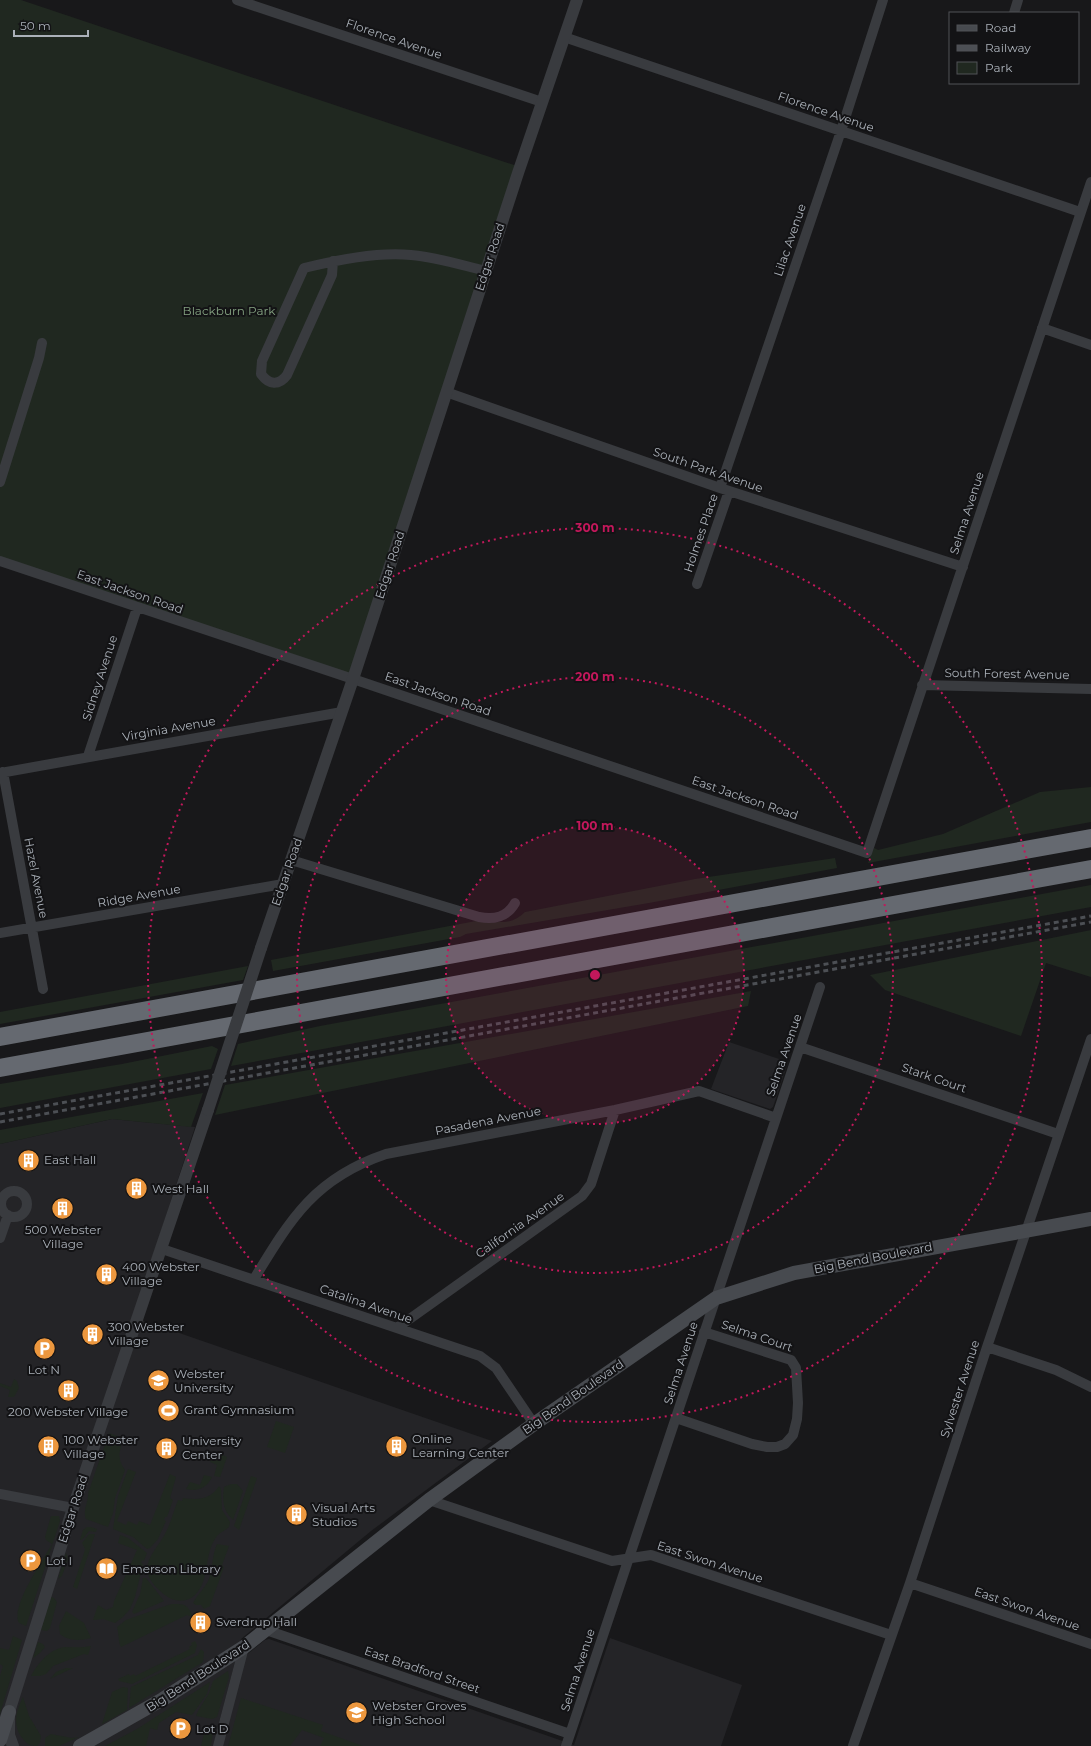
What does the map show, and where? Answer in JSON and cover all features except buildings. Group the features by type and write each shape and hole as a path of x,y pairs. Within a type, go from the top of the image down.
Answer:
{"highway":[{"path":"0,1037 1091,838"},
{"path":"0,1068 1091,869"}],"main road":[{"name":"Big Bend Boulevard","path":"80,1746 163,1700 244,1646 429,1500 534,1424 716,1298 794,1273 1091,1219"},
{"path":"0,1740 9,1712"}],"street":[{"name":"Florence Avenue","path":"237,0 542,102"},
{"name":"Edgar Road","path":"13,1746 9,1735 9,1712 73,1508 162,1249 261,948 342,712 446,392 577,0"},
{"name":"Lilac Avenue","path":"724,490 883,0"},
{"path":"1014,12 1018,0"},
{"name":"Florence Avenue","path":"564,37 1080,212"},
{"name":"Selma Avenue","path":"866,854 1091,182"},
{"path":"333,261 332,275 287,375 282,382 276,384 270,382 260,374 262,361 304,268 333,261 374,255 411,255 486,271"},
{"path":"1042,328 1091,345"},
{"path":"0,482 39,358 42,343"},
{"name":"South Park Avenue","path":"446,392 724,490 963,567"},
{"name":"Holmes Place","path":"697,584 724,490"},
{"name":"East Jackson Road","path":"0,561 353,679 866,854"},
{"name":"Sidney Avenue","path":"88,756 137,608"},
{"name":"South Forest Avenue","path":"922,685 1091,689"},
{"name":"Virginia Avenue","path":"1,772 342,712"},
{"name":"Hazel Avenue","path":"1,772 43,989"},
{"path":"291,860 480,917 493,918 501,916 510,912 515,903"},
{"name":"Ridge Avenue","path":"0,933 283,884"},
{"name":"Selma Avenue","path":"566,1746 820,988"},
{"name":"Sylvester Avenue","path":"853,1746 910,1583 987,1347 1091,1039"},
{"name":"Stark Court","path":"800,1047 1058,1134"},
{"name":"Pasadena Avenue","path":"254,1279 286,1228 303,1206 336,1177 362,1162 386,1154 615,1110 699,1091 776,1118"},
{"name":"California Avenue","path":"397,1328 582,1196 591,1184 615,1110"},
{"path":"0,1238 8,1215"},
{"name":"Catalina Avenue","path":"162,1249 473,1354 488,1361 496,1368 534,1424"},
{"name":"Selma Court","path":"676,1418 767,1448 785,1444 790,1440 796,1427 798,1403 796,1368 791,1360 704,1332"},
{"path":"987,1347 1056,1370 1091,1387"},
{"path":"0,1494 73,1508"},
{"name":"East Swon Avenue","path":"429,1500 612,1561 651,1555 891,1635"},
{"name":"East Swon Avenue","path":"910,1583 1091,1644"},
{"name":"East Bradford Street","path":"266,1630 570,1734"},
{"path":"218,1746 244,1646"}],"shaded area":[{"path":"729,1042 788,1062 773,1107 770,1109 711,1089"},
{"name":"Webster University","path":"112,1119 195,1127 133,1317 492,1441 371,1531 241,1639 213,1746 0,1746 0,1144"},
{"name":"Webster Groves High School","path":"610,1638 742,1685 721,1746 222,1746 245,1656 265,1640 269,1639 574,1745"}],"green space":[{"name":"Blackburn Park","path":"0,0 21,0 517,166 351,676 0,559"},
{"path":"1091,787 1091,822 868,863 874,848 878,850 943,834 1040,792"},
{"path":"835,858 837,868 649,903 466,934 460,937 273,971 271,960 481,920 504,922 514,919 525,912 695,879"},
{"path":"1091,885 1091,907 231,1066 238,1044 320,1026"},
{"path":"1091,930 1091,977 1046,963 1021,1036 885,990 870,975"},
{"path":"248,966 243,980 0,1024 0,1012"},
{"path":"751,991 748,1006 215,1115 225,1085"},
{"path":"212,1046 218,1049 211,1069 0,1108 0,1084 122,1064"},
{"path":"203,1093 191,1127 112,1119 0,1144 0,1130"},
{"path":"14,1379 17,1381 19,1388 14,1397 8,1397 10,1390 0,1386 0,1383 11,1387"},
{"path":"276,1421 294,1427 285,1453 267,1447"},
{"path":"109,1433 123,1438 120,1451 120,1461 125,1470 115,1498 113,1513 108,1527 86,1519 85,1509 88,1500 88,1493"},
{"path":"214,1451 227,1457 220,1477 214,1476 217,1465 210,1462"},
{"path":"128,1469 136,1472 117,1521 126,1525 128,1521 137,1525 139,1521 150,1525 170,1474 176,1477 170,1498 173,1500 167,1517 165,1517 164,1520 166,1521 158,1539 150,1548 147,1549 133,1537 113,1529 118,1496"},
{"path":"204,1475 212,1477 207,1484 194,1490 186,1489 190,1482 200,1485"},
{"path":"251,1476 257,1478 239,1530 234,1526"},
{"path":"231,1484 237,1484 243,1491 233,1520 227,1513 223,1501 224,1487"},
{"path":"219,1486 221,1489 222,1510 230,1522 229,1527 218,1535 213,1543 200,1589 191,1598 183,1601 172,1599 159,1590 150,1578 147,1571 150,1558 166,1532 178,1500 182,1501 183,1498 203,1498 212,1494"},
{"path":"51,1516 59,1516 60,1521 26,1626 19,1623 17,1616 19,1606 35,1572 52,1544 46,1540 45,1537"},
{"path":"87,1527 97,1529 96,1532 89,1531 83,1539 80,1540 83,1530"},
{"path":"89,1534 95,1534 77,1589 73,1587 85,1549 82,1543"},
{"path":"120,1535 128,1538 147,1553 144,1561 142,1560 141,1563 143,1564 135,1597 130,1609 115,1623 103,1619 93,1620 98,1605 106,1610 113,1607 114,1601 137,1550 118,1543"},
{"path":"217,1544 229,1546 222,1565 224,1567 210,1606 204,1609 201,1605 196,1605 193,1603 209,1579"},
{"path":"66,1553 68,1559 62,1576 58,1579"},
{"path":"143,1578 146,1578 164,1601 134,1614 132,1612 140,1594"},
{"path":"51,1597 57,1602 50,1628 47,1631 41,1630"},
{"path":"171,1604 186,1606 192,1615 187,1615 121,1647 117,1627 126,1620"},
{"path":"66,1611 84,1623 91,1638 74,1640 60,1634 59,1626"},
{"path":"13,1636 22,1640 0,1714 0,1676 3,1666 0,1664 0,1648 9,1650"},
{"path":"195,1641 197,1645 195,1653 132,1684 119,1681 118,1679 129,1674 130,1676 134,1674 135,1676 190,1649 189,1647 192,1645 191,1643"},
{"path":"38,1642 43,1644 45,1647 33,1658"},
{"path":"91,1646 88,1655 84,1654 53,1666 46,1674 31,1676 41,1661 55,1650 66,1647"},
{"path":"201,1649 204,1652 203,1662 129,1708 131,1687 198,1655"},
{"path":"66,1668 73,1668 50,1679 56,1672"},
{"path":"228,1671 229,1677 217,1717 212,1719 196,1716 209,1693 213,1681"},
{"path":"210,1682 207,1694 192,1715 176,1712 159,1723 157,1730 150,1728 146,1746 105,1746 137,1729"},
{"path":"123,1687 128,1688 127,1710 102,1724 112,1692"},
{"path":"23,1697 29,1716 41,1736 40,1743 37,1746 26,1743 17,1729 16,1718 18,1708"},
{"path":"241,1698 323,1725 321,1731 363,1746 320,1746 324,1738 302,1730 290,1746 228,1746"},
{"path":"205,1729 213,1732 211,1746 201,1746"},
{"path":"51,1734 72,1738 79,1737 59,1746 45,1746 45,1738"}],"railway":[{"path":"0,1114 1091,916"},
{"path":"0,1122 1091,922"}],"place":[{"name":"East Hall","path":"28,1160"},
{"name":"West Hall","path":"136,1189"},
{"name":"500 Webster Village","path":"63,1209"},
{"name":"400 Webster Village","path":"107,1274"},
{"name":"300 Webster Village","path":"93,1334"},
{"name":"Lot N","path":"44,1349"},
{"name":"Webster University","path":"158,1381"},
{"name":"200 Webster Village","path":"68,1391"},
{"name":"Grant Gymnasium","path":"169,1410"},
{"name":"Online Learning Center","path":"397,1446"},
{"name":"100 Webster Village","path":"49,1447"},
{"name":"University Center","path":"166,1448"},
{"name":"Visual Arts Studios","path":"296,1515"},
{"name":"Lot I","path":"31,1561"},
{"name":"Emerson Library","path":"106,1569"},
{"name":"Sverdrup Hall","path":"201,1622"},
{"name":"Webster Groves High School","path":"356,1713"},
{"name":"Lot D","path":"181,1729"}]}
